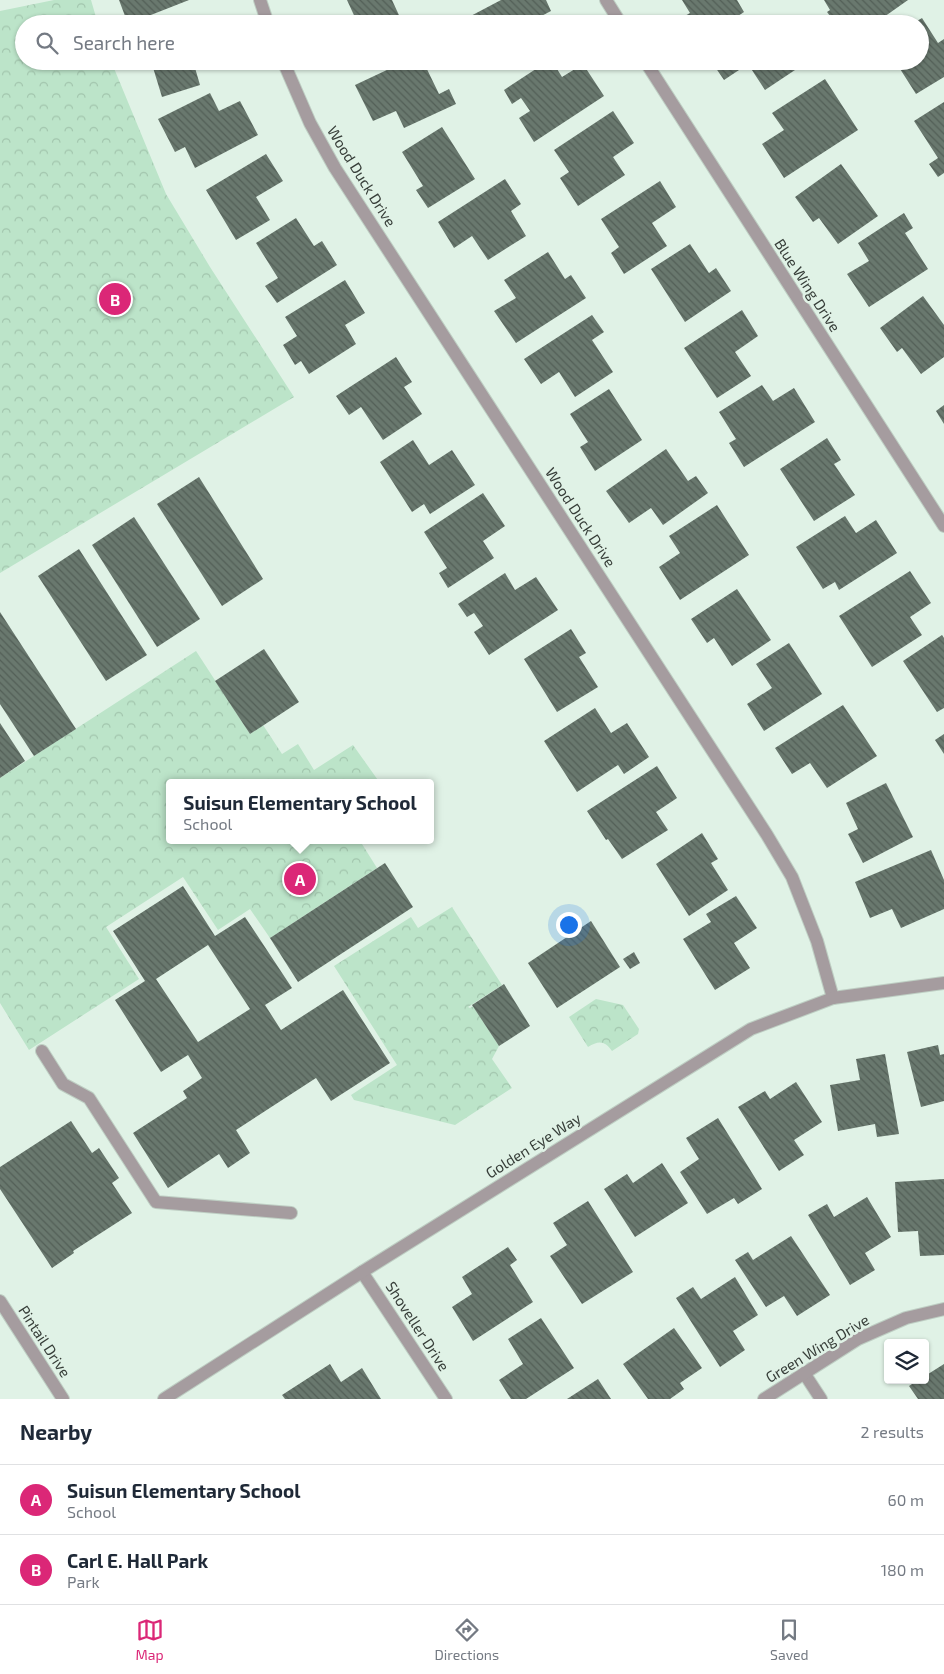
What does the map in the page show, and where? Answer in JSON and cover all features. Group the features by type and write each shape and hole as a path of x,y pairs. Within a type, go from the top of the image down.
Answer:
{"street":[{"path":"260,0 265,15"},
{"path":"606,0 615,15"},
{"name":"Wood Duck Drive","path":"287,70 310,123 336,168 792,876 817,942 833,998"},
{"name":"Blue Wing Drive","path":"651,70 944,526"},
{"name":"Golden Eye Way","path":"164,1399 362,1272 751,1029 833,998 944,983"},
{"path":"42,1051 63,1084 89,1098 156,1202 291,1213"},
{"name":"Shoveller Drive","path":"362,1272 446,1399"},
{"name":"Pintail Drive","path":"0,1301 63,1399"},
{"name":"Green Wing Drive","path":"764,1399 858,1339 906,1318 944,1309"},
{"path":"804,1373 821,1399"}],"green space":[{"path":"54,0 91,0 95,15 15,15 15,70 115,70 166,194 210,267 294,397 0,573 0,11"},
{"path":"196,651 250,734 263,725 282,754 298,744 314,770 353,745 377,779 166,779 166,844 362,844 377,868 270,938 250,909 218,930 183,877 106,927 139,979 29,1050 0,1003 0,778"},
{"path":"452,907 502,985 468,1007 473,1006 499,1046 492,1059 512,1088 455,1125 354,1100 351,1095 397,1065 334,966 411,917 418,928"},
{"path":"596,999 623,1005 639,1029 638,1034 612,1051 604,1043 595,1043 588,1047 569,1017"}],"building":[{"path":"119,0 189,0 151,15 125,15"},
{"path":"347,0 392,0 399,15 354,15"},
{"path":"501,0 546,0 551,11 543,15 473,15"},
{"path":"682,0 737,0 744,12 740,15 686,15 690,13"},
{"path":"824,0 908,0 887,15 829,15 827,12 830,10"},
{"path":"929,29 938,43 944,39 944,77 916,94 901,70 929,70"},
{"path":"154,70 196,70 200,85 162,97"},
{"path":"387,70 427,70 439,94 449,89 456,104 404,128 396,111 373,121 355,85"},
{"path":"534,70 558,70 562,77 573,70 587,70 604,96 534,142 519,118 530,111 521,98 512,104 504,90"},
{"path":"717,70 739,70 724,80"},
{"path":"752,70 795,70 765,90"},
{"path":"825,79 858,130 784,178 762,144 784,130 772,113"},
{"path":"210,93 219,111 240,101 258,135 195,168 185,147 175,152 158,119"},
{"path":"944,102 944,173 938,177 929,164 938,158 914,121"},
{"path":"613,111 634,143 613,157 625,175 578,206 560,178 569,172 554,150"},
{"path":"442,127 475,179 428,208 416,190 423,186 402,152"},
{"path":"266,154 283,181 256,197 270,220 236,240 206,190"},
{"path":"841,164 878,216 838,244 819,218 813,222 795,197"},
{"path":"505,179 521,204 511,211 526,236 488,260 472,236 454,248 438,222"},
{"path":"660,181 676,207 652,223 667,246 624,274 611,253 619,247 601,219"},
{"path":"904,213 913,228 905,233 928,269 869,307 847,274 869,261 858,243"},
{"path":"296,218 314,246 322,241 337,265 277,303 265,286 278,278 256,243"},
{"path":"690,244 709,273 716,268 731,291 685,322 651,269"},
{"path":"548,252 565,279 571,275 586,298 516,343 494,311 516,298 504,280"},
{"path":"345,280 365,313 345,325 356,344 309,374 301,361 295,365 283,345 297,336 285,317"},
{"path":"923,296 944,325 944,357 921,374 902,348 897,352 880,328"},
{"path":"742,310 758,336 735,352 751,376 717,398 684,348"},
{"path":"592,315 604,332 592,340 613,372 575,397 559,372 541,384 524,359"},
{"path":"396,357 412,382 404,387 422,414 383,440 361,407 349,415 336,396"},
{"path":"762,385 773,401 794,388 815,422 744,467 729,443 736,439 719,412"},
{"path":"609,389 642,440 595,471 580,447 588,442 570,414"},
{"path":"944,405 944,424 936,411"},
{"path":"827,438 841,460 834,464 855,495 814,521 780,469"},
{"path":"413,440 429,465 452,450 475,485 430,514 424,504 412,512 380,462"},
{"path":"666,449 688,481 696,476 708,493 663,525 651,508 629,523 606,491"},
{"path":"199,477 263,579 222,606 157,504"},
{"path":"483,493 505,526 483,541 494,558 448,588 439,573 447,568 424,532"},
{"path":"717,505 749,555 680,600 659,567 680,553 669,536"},
{"path":"845,516 856,533 876,520 897,553 839,590 835,582 823,589 796,547"},
{"path":"134,517 200,619 157,647 92,545"},
{"path":"79,549 147,655 106,681 38,576"},
{"path":"910,571 931,603 910,617 922,635 872,667 839,616"},
{"path":"505,573 515,590 536,577 558,610 489,655 474,632 483,626 474,613 467,617 458,604"},
{"path":"737,589 771,640 732,666 714,638 707,643 691,619"},
{"path":"0,612 76,729 34,756 0,704"},
{"path":"571,629 586,653 579,657 598,687 557,712 524,659"},
{"path":"942,635 944,638 944,708 937,712 903,661"},
{"path":"789,643 822,694 764,731 747,704 772,688 756,664"},
{"path":"264,649 299,702 250,734 215,681"},
{"path":"843,705 877,756 827,788 810,763 792,774 775,748"},
{"path":"595,708 611,733 627,723 649,757 624,774 618,765 577,792 544,741"},
{"path":"0,723 25,761 0,778"},
{"path":"944,734 944,754 935,740"},
{"path":"657,766 677,798 656,812 668,830 622,859 608,839 606,840 587,811"},
{"path":"886,783 913,837 863,863 848,834 858,829 846,803"},
{"path":"702,833 718,859 711,863 728,890 689,916 656,864"},
{"path":"931,850 944,880 944,909 901,928 892,909 870,918 855,882"},
{"path":"385,863 413,907 298,982 270,938"},
{"path":"183,886 215,936 245,917 292,988 265,1005 281,1030 343,990 390,1063 331,1101 316,1078 236,1130 250,1153 228,1168 219,1154 168,1188 133,1133 187,1098 183,1091 202,1078 188,1055 161,1072 115,1000 145,981 113,931","holes":["208,945 250,1009 198,1042 156,979"]},
{"path":"736,896 757,928 734,943 750,968 715,990 683,939 711,922 706,914"},
{"path":"591,921 620,967 557,1008 528,963"},
{"path":"634,952 640,963 630,969 623,959"},
{"path":"504,984 530,1026 499,1046 472,1005"},
{"path":"938,1045 940,1055 944,1054 944,1101 921,1107 907,1052"},
{"path":"885,1054 899,1134 877,1137 875,1124 838,1131 830,1085 860,1080 856,1059"},
{"path":"796,1082 822,1122 794,1140 804,1155 779,1171 738,1107 765,1091 770,1099"},
{"path":"718,1118 762,1189 738,1204 734,1198 707,1214 680,1172 699,1159 686,1138"},
{"path":"71,1121 92,1153 99,1148 119,1178 112,1183 132,1213 73,1251 74,1253 52,1268 0,1189 0,1167"},
{"path":"662,1163 688,1203 635,1237 604,1189 627,1174 633,1183"},
{"path":"944,1179 944,1255 920,1256 918,1231 898,1232 895,1182"},
{"path":"867,1197 891,1237 865,1253 875,1270 850,1285 808,1215 827,1204 834,1217"},
{"path":"588,1201 633,1272 582,1304 550,1256 567,1245 553,1223"},
{"path":"791,1236 830,1295 797,1316 784,1296 766,1307 735,1260 748,1252 753,1260"},
{"path":"508,1247 517,1260 510,1265 533,1302 473,1341 452,1307 472,1294 462,1277"},
{"path":"735,1277 758,1315 733,1331 745,1350 720,1367 676,1298 693,1287 701,1299"},
{"path":"541,1318 574,1368 526,1399 511,1399 499,1380 523,1364 508,1339"},
{"path":"674,1328 702,1368 680,1383 684,1389 670,1399 648,1399 623,1364"},
{"path":"330,1364 341,1382 362,1368 381,1399 285,1399 282,1395"},
{"path":"944,1364 944,1399 918,1399 909,1386 912,1384 929,1384 929,1373"},
{"path":"598,1379 611,1399 567,1399"}],"place":[{"name":"Carl E. Hall Park","path":"115,299"},
{"name":"Suisun Elementary School","path":"300,879"}]}
